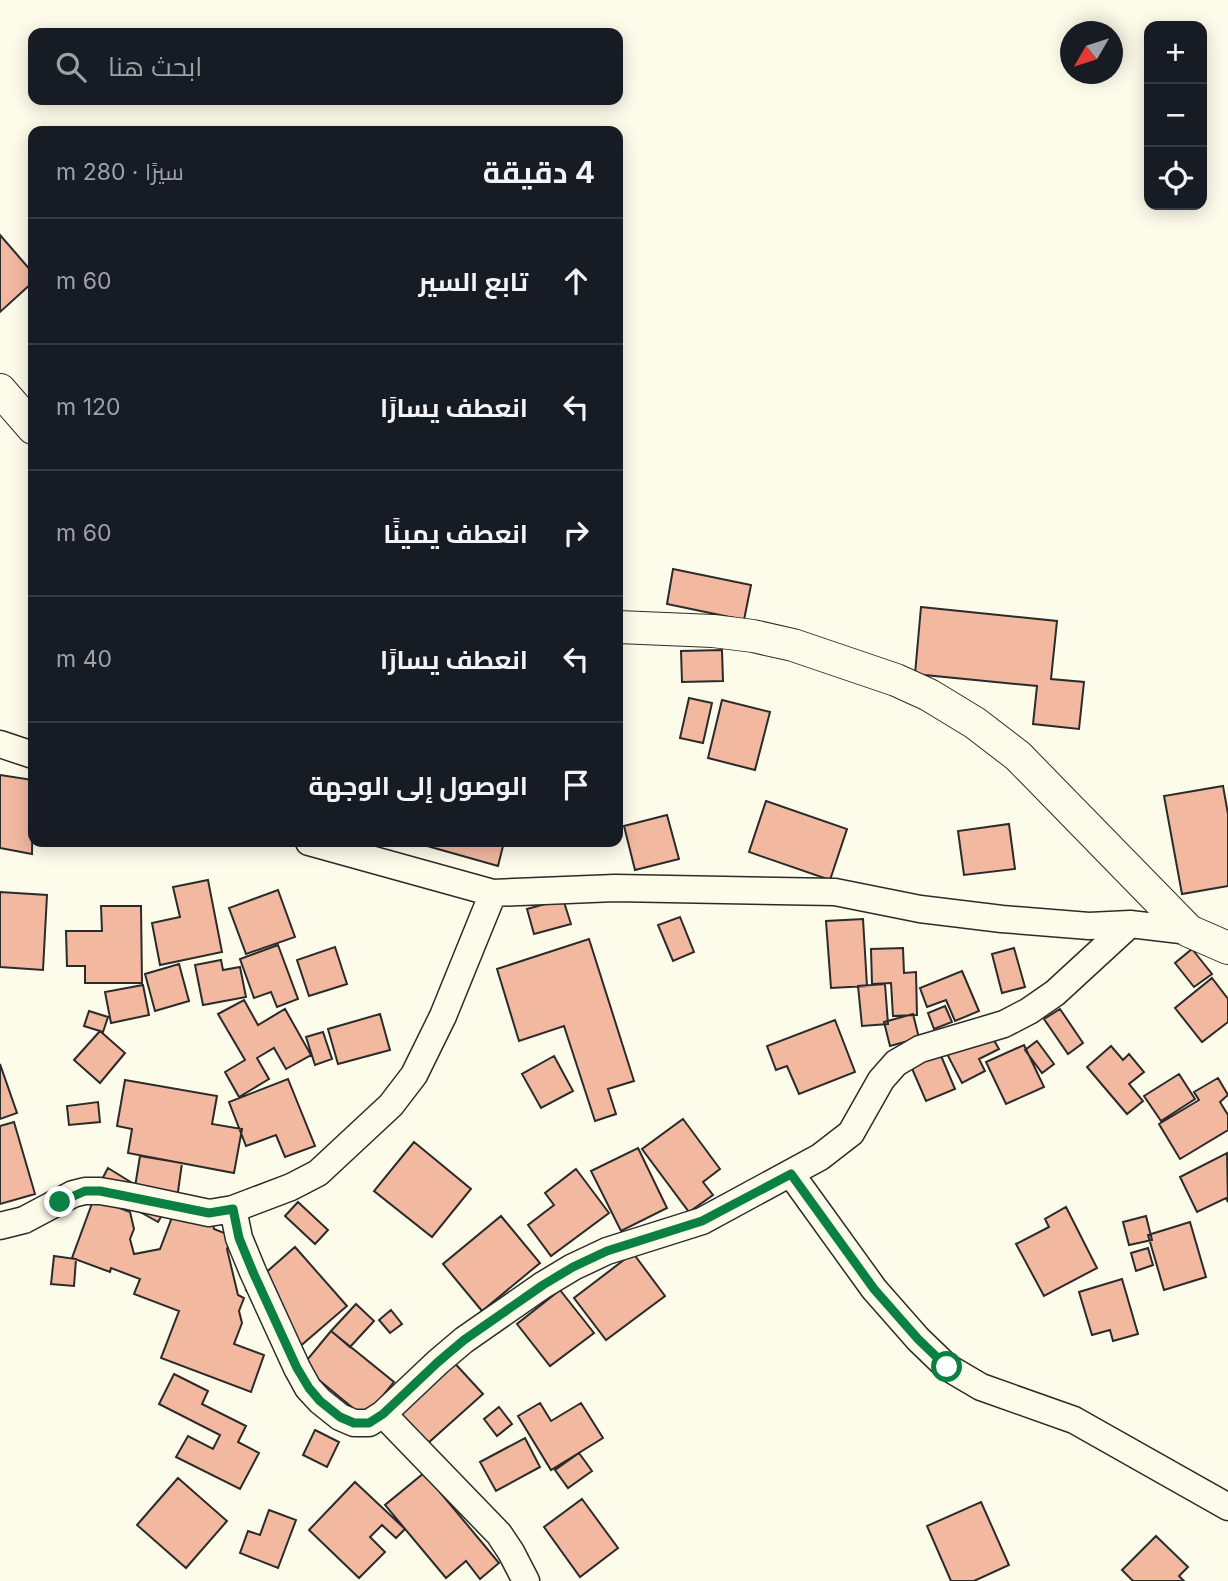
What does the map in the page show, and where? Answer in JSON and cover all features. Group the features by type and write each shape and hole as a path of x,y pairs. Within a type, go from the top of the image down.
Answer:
{"street":[{"path":"0,390 28,422"},
{"path":"623,627 713,631 793,645 896,680 929,695 975,723 1018,756 1189,931"},
{"path":"0,744 28,753"},
{"path":"327,847 493,893 615,888 835,892 920,909 1002,919 1089,926 1130,924 1189,931 1228,948"},
{"path":"0,1226 24,1220 73,1194 85,1191 129,1196 209,1213 233,1209 291,1187 318,1173 391,1105 414,1075 438,1025 493,893"},
{"path":"233,1209 239,1238 258,1284 309,1388 340,1417 354,1423 369,1423 383,1414 464,1340 573,1267 607,1251 702,1221 821,1157 851,1133 881,1080 896,1063 920,1049 1004,1024 1029,1011 1055,993 1130,924"},
{"path":"791,1174 874,1289 947,1367 981,1387 1074,1420 1228,1507"},
{"path":"383,1414 499,1535 526,1581"}],"building":[{"path":"0,235 28,267 28,287 0,312"},
{"path":"673,569 751,585 744,620 667,604"},
{"path":"921,607 1057,621 1051,679 1084,682 1079,729 1033,724 1037,686 915,674"},
{"path":"722,650 723,681 682,682 681,651"},
{"path":"689,698 712,703 703,743 680,738"},
{"path":"722,700 770,712 755,770 708,758"},
{"path":"0,775 28,779 28,847 32,847 32,854 0,848"},
{"path":"1223,786 1228,814 1228,886 1182,894 1164,796"},
{"path":"766,801 847,829 830,880 749,852"},
{"path":"667,815 679,859 635,870 624,826"},
{"path":"1009,824 1015,869 964,875 958,831"},
{"path":"431,847 503,847 498,866"},
{"path":"208,880 222,952 160,965 152,923 180,917 173,887"},
{"path":"278,890 295,937 246,954 229,908"},
{"path":"0,892 47,895 43,970 0,967"},
{"path":"563,899 571,924 534,934 527,909"},
{"path":"101,906 141,906 142,983 85,983 85,966 67,966 66,931 102,931"},
{"path":"680,917 694,952 673,961 658,925"},
{"path":"863,919 867,986 831,988 826,921"},
{"path":"589,939 634,1081 608,1089 616,1114 595,1121 564,1026 519,1041 497,969"},
{"path":"278,945 298,999 277,1007 271,992 254,998 240,959"},
{"path":"335,947 347,984 309,996 297,960"},
{"path":"903,948 904,973 916,972 917,1015 893,1016 891,983 872,984 871,949"},
{"path":"1014,948 1025,987 1002,993 992,954"},
{"path":"1192,949 1212,974 1194,987 1175,963"},
{"path":"221,960 223,970 240,967 246,997 203,1005 195,965"},
{"path":"179,964 189,1001 155,1011 145,974"},
{"path":"962,971 979,1011 955,1021 946,1000 927,1007 920,988"},
{"path":"1212,978 1228,999 1228,1022 1202,1042 1175,1008"},
{"path":"885,984 888,1024 862,1026 858,986"},
{"path":"143,985 149,1015 111,1023 105,992"},
{"path":"244,1000 258,1025 285,1009 311,1055 286,1069 274,1048 257,1058 269,1079 239,1097 225,1072 245,1060 218,1014"},
{"path":"945,1006 952,1022 934,1029 928,1013"},
{"path":"1060,1009 1083,1043 1068,1054 1044,1019"},
{"path":"89,1011 108,1017 103,1032 84,1026"},
{"path":"380,1014 390,1050 338,1064 328,1029"},
{"path":"913,1014 919,1038 890,1046 884,1022"},
{"path":"835,1020 855,1072 799,1094 787,1066 776,1070 767,1046"},
{"path":"987,1028 999,1049 979,1059 985,1071 962,1083 945,1050"},
{"path":"100,1031 125,1053 100,1083 74,1060"},
{"path":"323,1032 332,1059 315,1065 306,1037"},
{"path":"1037,1041 1054,1064 1042,1073 1025,1050"},
{"path":"1024,1045 1044,1087 1006,1104 986,1062"},
{"path":"1111,1046 1123,1060 1129,1054 1144,1072 1129,1084 1143,1101 1127,1114 1087,1067"},
{"path":"939,1051 955,1089 926,1101 910,1064"},
{"path":"554,1056 573,1091 541,1108 522,1074"},
{"path":"0,1064 17,1113 0,1119"},
{"path":"1179,1074 1195,1099 1161,1121 1144,1096"},
{"path":"1218,1078 1228,1095 1220,1102 1228,1115 1228,1130 1180,1159 1159,1124 1199,1100 1194,1092"},
{"path":"288,1079 315,1146 285,1157 276,1135 246,1146 229,1102"},
{"path":"125,1080 217,1096 212,1124 242,1129 234,1173 128,1153 132,1129 117,1126"},
{"path":"98,1102 100,1122 69,1125 67,1106"},
{"path":"683,1119 720,1169 703,1182 713,1195 689,1212 642,1149"},
{"path":"14,1122 35,1194 0,1204 0,1126"},
{"path":"414,1142 471,1189 432,1237 374,1191"},
{"path":"638,1148 667,1208 621,1231 591,1171"},
{"path":"1227,1153 1228,1202 1226,1198 1197,1212 1180,1177"},
{"path":"140,1156 182,1163 177,1199 134,1193"},
{"path":"108,1168 168,1205 158,1222 133,1208 100,1183"},
{"path":"576,1169 609,1213 551,1256 528,1225 554,1205 545,1193"},
{"path":"94,1198 130,1212 134,1229 130,1239 134,1254 160,1249 174,1212 208,1204 214,1229 232,1236 227,1249 238,1295 244,1298 239,1311 242,1323 234,1344 264,1355 251,1392 161,1358 179,1311 134,1294 140,1279 111,1268 110,1272 72,1258"},
{"path":"298,1202 328,1230 315,1244 285,1216"},
{"path":"1066,1207 1097,1268 1044,1296 1016,1244 1049,1227 1045,1219"},
{"path":"501,1216 540,1263 482,1311 443,1264"},
{"path":"1146,1216 1152,1240 1129,1245 1123,1222"},
{"path":"1190,1222 1206,1277 1164,1290 1148,1235"},
{"path":"295,1247 347,1306 298,1348 246,1290"},
{"path":"1148,1248 1153,1265 1136,1271 1131,1253"},
{"path":"633,1253 665,1296 606,1340 574,1298"},
{"path":"54,1256 76,1259 74,1286 51,1284"},
{"path":"1122,1279 1138,1334 1113,1341 1110,1330 1092,1335 1079,1292"},
{"path":"560,1290 594,1333 550,1366 517,1324"},
{"path":"356,1304 374,1321 350,1347 331,1331"},
{"path":"391,1310 402,1324 390,1333 379,1320"},
{"path":"331,1331 394,1382 365,1418 302,1366"},
{"path":"450,1358 483,1394 427,1444 395,1408"},
{"path":"174,1374 208,1391 202,1404 246,1426 238,1442 259,1453 240,1489 176,1457 188,1436 213,1449 220,1435 159,1404"},
{"path":"540,1403 551,1421 581,1403 603,1438 551,1470 518,1416"},
{"path":"499,1407 512,1424 497,1436 484,1419"},
{"path":"315,1430 339,1442 327,1467 303,1455"},
{"path":"525,1438 540,1467 496,1491 480,1462"},
{"path":"579,1453 592,1471 568,1488 555,1470"},
{"path":"424,1473 499,1563 480,1579 466,1561 446,1578 385,1505"},
{"path":"178,1478 227,1521 186,1568 137,1525"},
{"path":"355,1482 405,1529 396,1538 382,1525 370,1537 385,1552 359,1578 309,1530"},
{"path":"582,1499 618,1548 580,1577 544,1527"},
{"path":"981,1502 1009,1565 974,1581 951,1581 927,1526"},
{"path":"269,1510 296,1520 278,1568 240,1553 248,1531 260,1535"},
{"path":"1156,1536 1188,1567 1179,1576 1184,1581 1133,1581 1122,1570"}],"route":[{"path":"60,1202 73,1194 100,1191 209,1213 233,1209 239,1238 268,1309 297,1368 320,1401 340,1417 354,1423 369,1423 383,1414 464,1340 573,1267 607,1251 702,1221 791,1174 874,1289 947,1367"}]}
